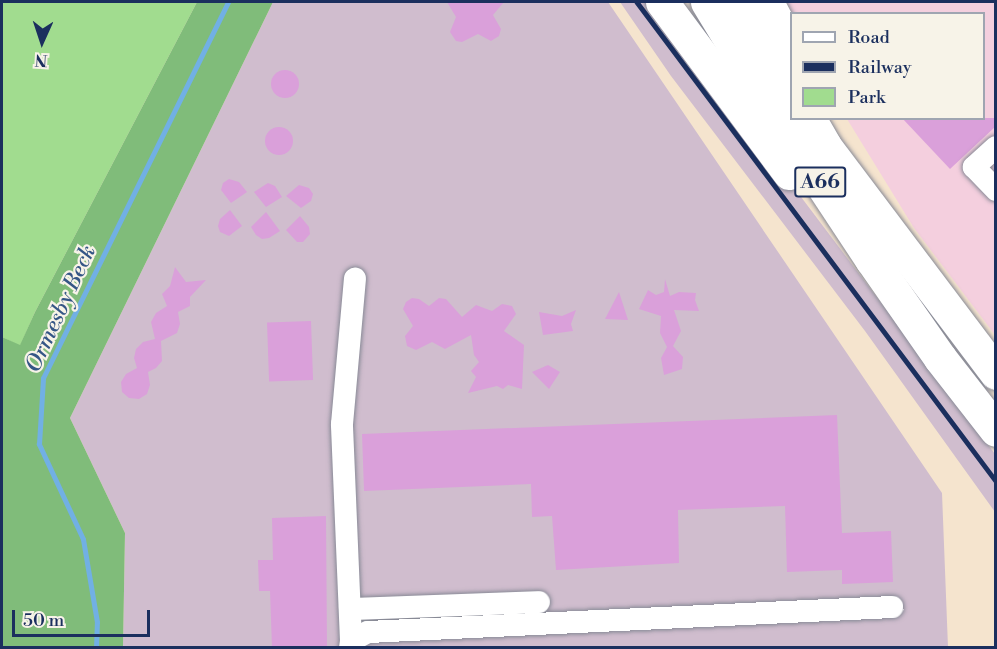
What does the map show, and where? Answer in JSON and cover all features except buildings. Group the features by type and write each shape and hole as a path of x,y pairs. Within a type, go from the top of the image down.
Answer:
{"highway":[{"path":"662,2 859,268 940,358"},
{"name":"A66","path":"707,2 779,120 940,358 996,430"},
{"path":"737,2 790,87"},
{"path":"767,2 790,46"},
{"name":"A66","path":"810,120 825,146 996,373"},
{"path":"829,120 908,256"}],"street":[{"path":"996,147 974,167 996,190"},
{"path":"351,644 342,423 355,279"},
{"path":"351,609 539,602"},
{"path":"351,644 368,632 892,607"}],"shaded area":[{"path":"273,2 608,2 942,493 948,647 123,647 125,533 70,418"},
{"path":"620,2 654,2 995,454 995,512 865,331 671,76"},
{"path":"787,2 995,2 995,335 914,228 848,120 985,120 985,12 791,12"}],"green space":[{"path":"2,2 197,2 35,312 20,346 2,337"},
{"path":"197,2 273,2 70,418 125,533 123,647 2,647 2,337 20,345 35,312"}],"waterway":[{"name":"Ormesby Beck","path":"96,648 97,622 83,539 39,444 43,378 228,2"}],"railway":[{"path":"637,2 996,481"}]}
